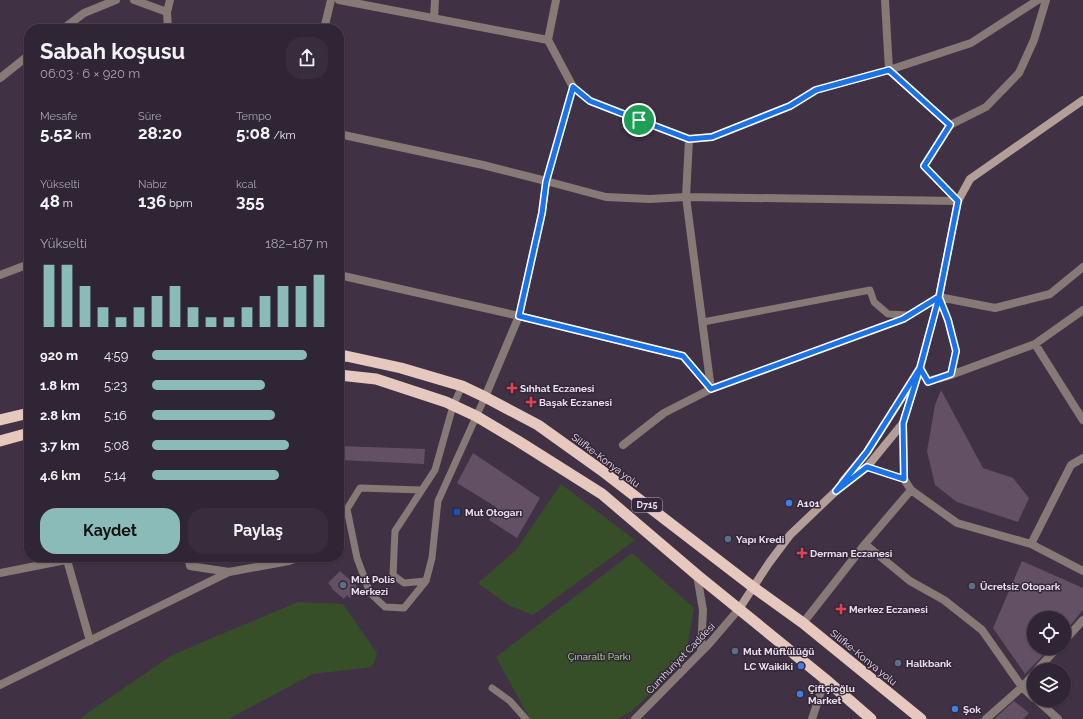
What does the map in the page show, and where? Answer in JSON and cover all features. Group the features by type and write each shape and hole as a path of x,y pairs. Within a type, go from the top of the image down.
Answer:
{"highway":[{"name":"Silifke-Konya yolu","path":"344,356 401,368 462,386 538,425 601,470 753,587 803,623 921,719"},
{"name":"D715","path":"344,376 376,379 446,402 476,416 602,494 871,719"},
{"path":"0,420 24,414"},
{"path":"0,442 24,435"}],"main road":[{"path":"739,609 790,535 836,491 867,467 903,423 920,368 939,297 958,201 970,179 1083,100"},
{"path":"836,491 867,452 920,368"}],"street":[{"path":"70,24 84,13 116,0"},
{"path":"134,0 167,12"},
{"path":"168,24 167,12 170,0"},
{"path":"325,24 332,0"},
{"path":"339,0 548,40"},
{"path":"434,18 435,0"},
{"path":"556,0 548,40 573,87 590,101 689,139 712,137 790,106 816,90 889,70 971,42 1038,0"},
{"path":"885,0 889,70 950,125"},
{"path":"958,201 924,166 950,125 986,107 1018,73 1034,40 1046,0"},
{"path":"0,78 24,59"},
{"path":"485,397 519,316 542,213 546,182 573,87"},
{"path":"344,135 483,165 606,197 650,199 686,196 958,201"},
{"path":"689,139 686,196 711,389"},
{"path":"1,272 24,265"},
{"path":"623,445 664,413 711,389 903,319 939,297 995,308 1050,294 1083,267"},
{"path":"344,276 519,316 683,356 711,389"},
{"path":"939,297 948,320 956,351 951,374"},
{"path":"920,368 928,382 951,374 1035,344 1083,310"},
{"path":"1035,344 1083,420"},
{"path":"903,423 904,479 911,490 957,523 1031,544 1083,571"},
{"path":"1031,544 1072,465 1083,458"},
{"path":"867,467 904,479"},
{"path":"803,623 865,544 911,490"},
{"path":"865,544 910,581 944,600 982,630 1022,687 1027,692"},
{"path":"0,573 57,562"},
{"path":"68,562 90,641"},
{"path":"189,562 190,566 229,572"},
{"path":"0,685 229,572 284,562"},
{"path":"697,575 703,610 701,651"},
{"name":"Cumhuriyet Caddesi","path":"636,719 739,609"},
{"path":"1071,633 1083,620"},
{"path":"1043,663 1051,655"},
{"path":"812,719 825,679"},
{"path":"986,719 1027,682"},
{"path":"1045,707 1058,719"}],"lane":[{"path":"703,322 870,290 874,302 888,314 908,315"},
{"path":"426,581 404,584 393,575 394,531 435,470 453,406 462,386"},
{"path":"422,490 360,488 347,509 357,558 370,593 385,607 404,608 426,581 432,558 438,501 485,397"},
{"path":"492,688 510,701 526,719"}],"green space":[{"path":"561,484 635,540 533,615 508,605 478,583 516,550"},
{"name":"Çınaraltı Parkı","path":"632,553 694,608 685,660 632,711 618,719 530,719 496,657"},
{"path":"298,602 343,604 377,653 372,667 313,674 228,719 79,719 172,655"}],"building":[{"path":"941,390 983,468 1013,478 1029,498 1018,522 957,502 935,485 927,451 935,405"},
{"path":"344,446 425,449 424,464 344,460"},
{"path":"473,453 540,498 517,538 489,520 496,507 457,483"},
{"path":"1022,561 1083,588 1083,610 1071,625 1071,611 1027,611 1027,655 1043,655 1036,663 1027,663 1027,672 1025,674 993,628"},
{"name":"Mut Polis Merkezi","path":"340,571 359,588 350,598 347,595 344,599 331,588 332,587 328,583"},
{"path":"1014,701 1029,713 1023,719 994,719"}],"place":[{"name":"Sıhhat Eczanesi","path":"512,388"},
{"name":"Başak Eczanesi","path":"531,402"},
{"name":"A101","path":"789,503"},
{"name":"Mut Otogarı","path":"457,512"},
{"name":"Yapı Kredi","path":"728,539"},
{"name":"Derman Eczanesi","path":"802,553"},
{"name":"Mut Polis Merkezi","path":"343,585"},
{"name":"Ücretsiz Otopark","path":"972,586"},
{"name":"Merkez Eczanesi","path":"841,609"},
{"name":"Mut Müftülüğü","path":"735,651"},
{"name":"Halkbank","path":"898,663"},
{"name":"LC Waikiki","path":"801,666"},
{"name":"Çiftçioğlu Market","path":"800,694"},
{"name":"Şok","path":"955,709"}],"route":[{"path":"639,120 590,101 573,87 546,182 542,213 519,316 683,356 711,389 903,319 939,297 920,368 903,423 904,479 867,467 836,491 867,452 920,368 928,382 951,374 956,351 948,320 939,297 958,201 924,166 950,125 889,70 816,90 790,106 712,137 689,139 639,120"}]}
